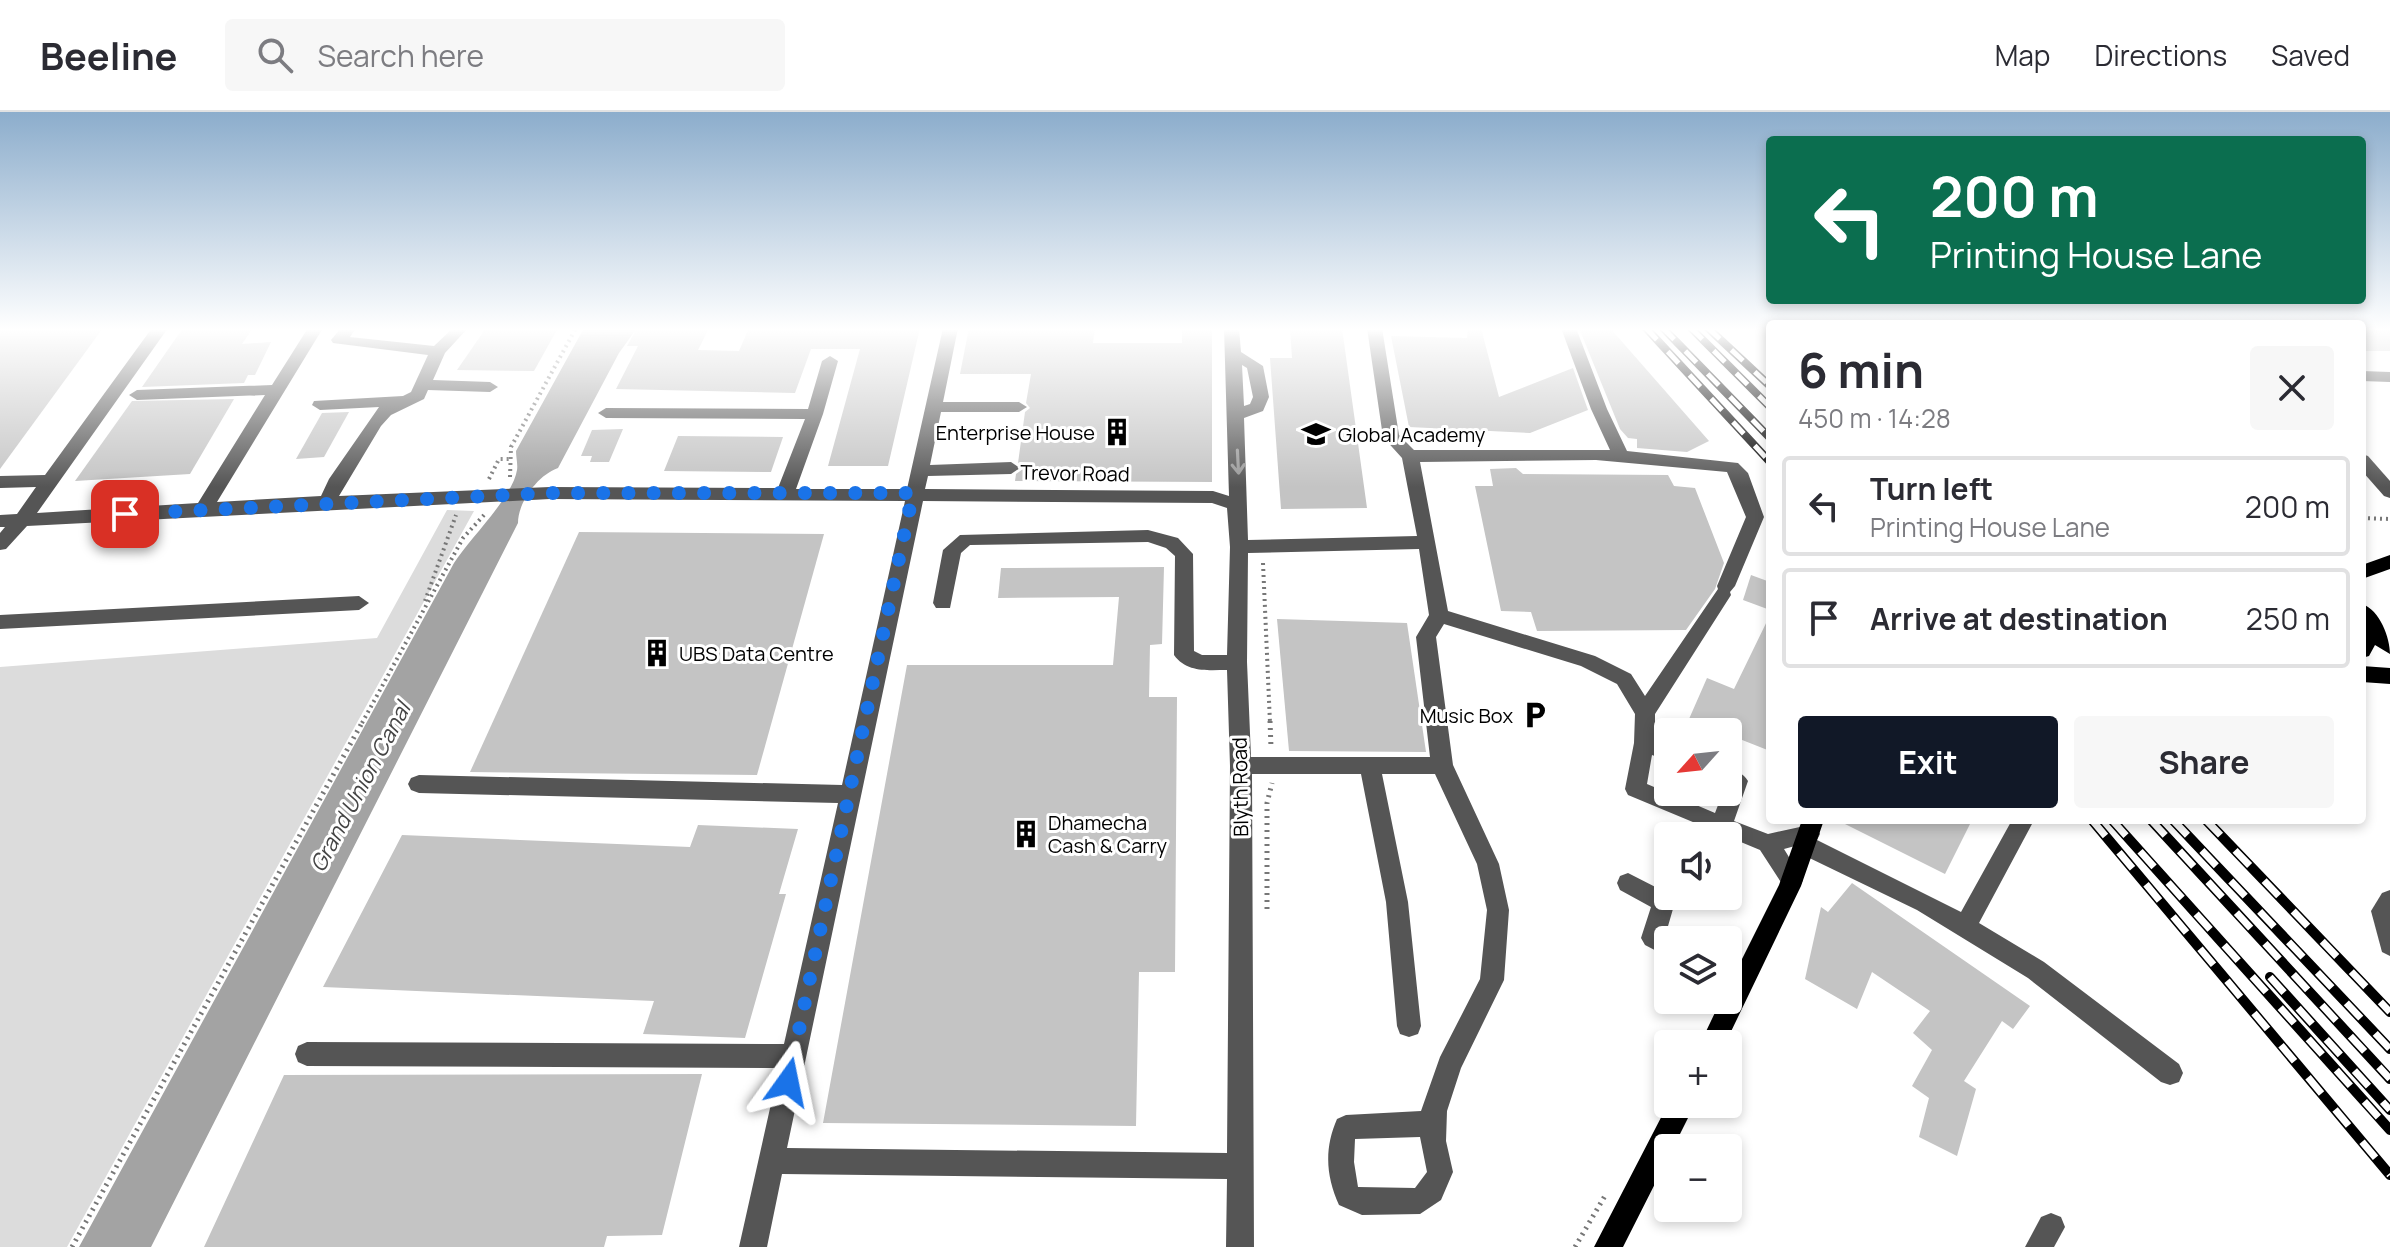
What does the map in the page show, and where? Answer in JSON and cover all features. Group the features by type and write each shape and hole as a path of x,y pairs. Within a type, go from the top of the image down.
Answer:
{"main road":[{"path":"2366,554 2390,562"},
{"path":"2366,571 2390,562"},
{"path":"2366,617 2390,647"},
{"path":"2366,674 2390,676"},
{"path":"1742,969 1792,880 1809,833"},
{"path":"1608,1247 1675,1118"}],"street":[{"path":"0,544 22,520 121,381"},
{"path":"203,510 283,381"},
{"path":"327,502 335,483 375,422 385,411 418,395 424,381"},
{"path":"785,494 824,381"},
{"path":"753,1247 938,381"},
{"name":"Blyth Road","path":"1234,381 1239,491 1236,504 1239,547 1237,662 1241,766 1240,1247"},
{"path":"1236,415 1257,407 1261,397 1258,381"},
{"path":"1382,381 1391,437 1410,456 1439,615 1426,637 1442,765 1488,864 1498,910 1492,980 1449,1065 1434,1111 1433,1141 1440,1172 1432,1191 1420,1201 1362,1202 1348,1196 1342,1179 1341,1138 1346,1128 1433,1124"},
{"path":"1589,381 1622,458"},
{"path":"422,385 490,387"},
{"path":"137,395 277,390"},
{"path":"320,405 406,401"},
{"path":"932,407 1019,407"},
{"path":"606,413 815,414"},
{"path":"1410,456 1596,454 1727,466 1739,473 1755,517 1724,591 1645,713 1644,743 1636,789 1713,822"},
{"path":"2366,465 2390,492"},
{"path":"918,471 1011,468"},
{"path":"0,482 48,481"},
{"name":"Trevor Road","path":"0,521 327,502 471,490 1213,497 1236,504"},
{"path":"943,603 952,550 966,539 1163,538 1184,554 1184,655 1199,663 1237,662"},
{"path":"1239,547 1427,542"},
{"path":"0,622 359,603"},
{"path":"1439,615 1588,661 1624,679 1645,713"},
{"path":"1644,743 1654,747"},
{"path":"1241,766 1442,765"},
{"path":"1370,766 1397,902 1409,1026"},
{"path":"419,784 849,794"},
{"path":"1965,927 2021,824"},
{"path":"1742,833 1768,843 1809,833 2036,970 2170,1073"},
{"path":"1768,843 1792,880"},
{"path":"1628,883 1664,902 1657,926"},
{"path":"2386,905 2390,945"},
{"path":"307,1054 794,1056"},
{"path":"771,1161 1240,1166"}],"path":[{"path":"508,481 511,447 547,381"},
{"path":"420,615 471,490 490,479 499,459 509,459"},
{"path":"72,1247 281,874 463,538 492,508"},
{"path":"2366,518 2390,519"}],"shaded area":[{"path":"447,510 474,511 67,1247 0,1247 0,667 377,638"}],"water":[{"name":"Grand Union Canal","path":"555,381 604,381 558,468 543,477 525,498 518,523 151,1247 79,1247 454,563 508,492 517,470 516,451"}],"building":[{"path":"0,381 64,381 0,469"},
{"path":"146,381 245,381 244,383 142,387"},
{"path":"620,381 799,381 795,393 616,389"},
{"path":"851,381 908,381 888,466 828,466"},
{"name":"Enterprise House","path":"1030,381 1212,381 1212,482 1015,481 1016,474 1023,469 1018,463 1025,412 1030,408 1026,403"},
{"name":"Global Academy","path":"1272,381 1349,381 1367,508 1281,509"},
{"path":"1400,381 1495,381 1499,397 1540,381 1578,381 1588,410 1530,433 1409,427"},
{"path":"1601,381 1656,381 1709,441 1687,452 1637,448 1637,439 1628,438 1620,429"},
{"path":"234,399 190,474 75,481 132,401"},
{"path":"349,412 324,457 296,459 322,413"},
{"path":"623,429 609,462 590,462 592,456 581,456 592,430"},
{"path":"678,436 783,437 771,472 664,471"},
{"path":"1516,468 1523,474 1668,475 1674,486 1695,488 1724,563 1715,589 1686,630 1537,631 1531,612 1501,611 1475,486 1493,486 1490,469"},
{"name":"UBS Data Centre","path":"579,532 824,534 757,775 470,772"},
{"name":"Dhamecha Cash & Carry","path":"1164,567 1162,644 1150,645 1149,697 1177,697 1175,972 1139,972 1136,1126 823,1123 907,665 1113,665 1119,597 998,598 1001,568"},
{"path":"1751,575 1766,581 1766,609 1743,600"},
{"path":"1277,619 1407,623 1426,752 1289,751"},
{"path":"1766,623 1766,749 1742,740 1742,718 1689,718 1707,678 1734,689"},
{"path":"1845,824 1970,824 1945,874"},
{"path":"698,825 798,829 779,894 786,894 745,1038 643,1034 654,1001 323,987 402,835 690,847"},
{"path":"1852,883 2030,1006 2013,1029 2002,1021 1964,1081 1976,1089 1957,1156 1919,1137 1929,1098 1912,1086 1932,1050 1913,1033 1930,1011 1872,972 1857,1009 1805,979 1821,907 1828,912"},
{"path":"702,1074 662,1235 607,1236 604,1247 204,1247 284,1075"}],"railway":[{"path":"1695,381 1766,458"},
{"path":"1715,381 1766,434"},
{"path":"1744,381 1766,403"},
{"path":"2095,824 2390,1175"},
{"path":"2116,824 2390,1130"},
{"path":"2155,824 2390,1079"},
{"path":"2177,824 2390,1049"},
{"path":"2210,824 2390,1012"},
{"path":"2270,977 2390,1110"}],"place":[{"name":"Enterprise House","path":"1117,432"},
{"name":"Global Academy","path":"1316,434"},
{"name":"UBS Data Centre","path":"657,653"},
{"name":"Music Box","path":"1535,715"},
{"name":"Dhamecha Cash & Carry","path":"1026,834"}],"route":[{"path":"125,514 471,495 913,493 788,1082"}]}
